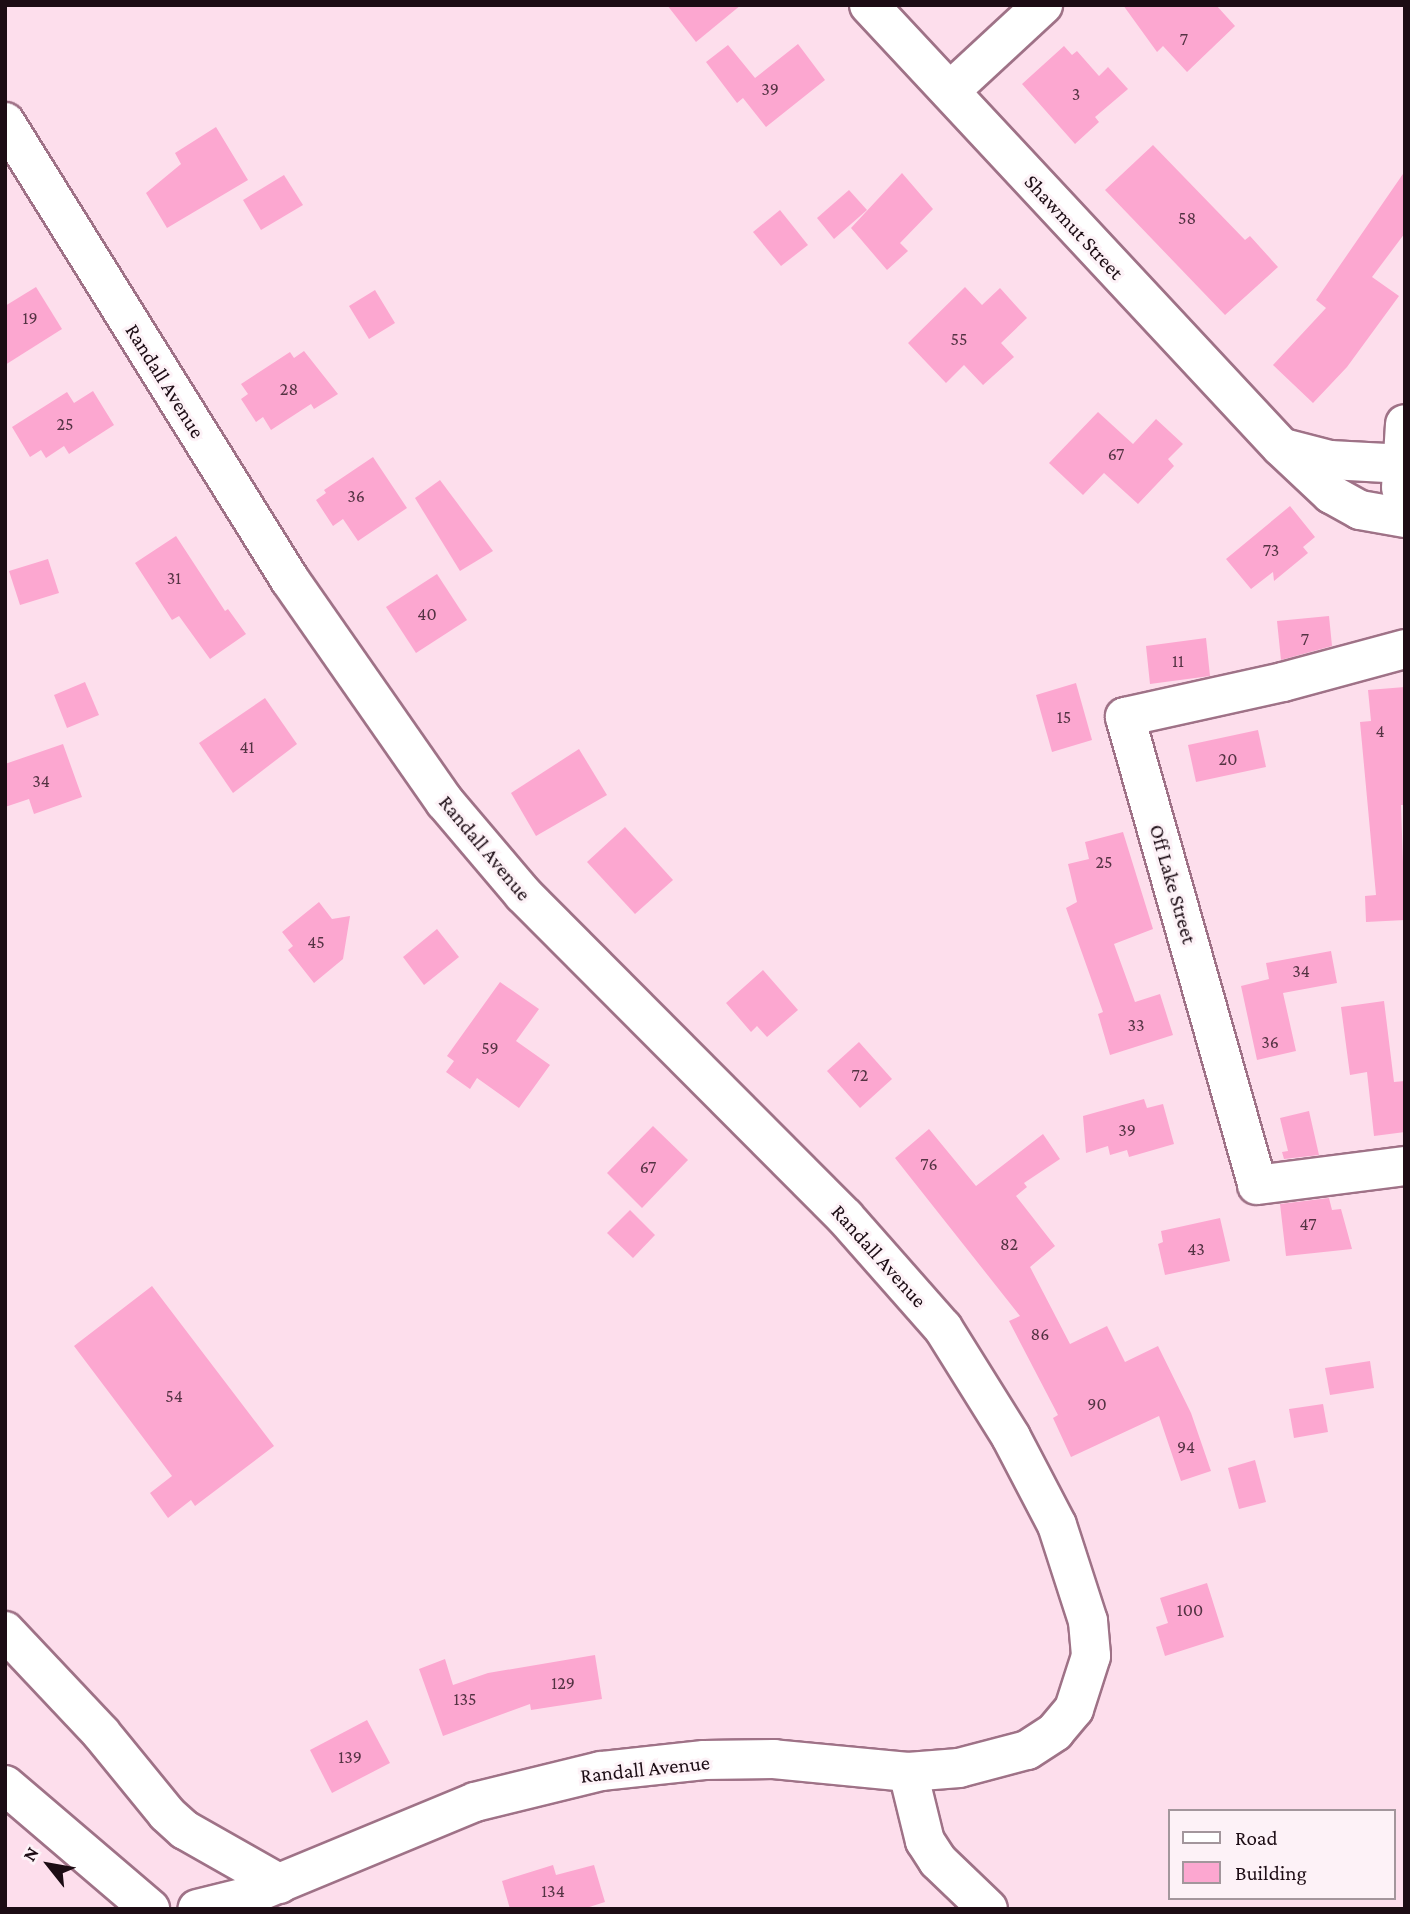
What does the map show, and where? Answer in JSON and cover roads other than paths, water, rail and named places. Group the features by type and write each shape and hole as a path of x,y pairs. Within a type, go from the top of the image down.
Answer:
{"street":[{"name":"Shawmut Street","path":"869,5 1281,447 1331,494 1360,510 1403,489"},
{"path":"950,91 1043,5"},
{"name":"Randall Avenue","path":"5,122 290,580 445,802 542,914 881,1255 943,1328 1011,1437 1057,1525 1077,1577 1091,1656 1085,1685 1074,1709 1055,1732 1027,1749 959,1768 908,1772 775,1759 693,1761 601,1771 475,1802 280,1884 221,1906 197,1909"},
{"path":"1281,447 1330,460 1403,489 1405,424"},
{"name":"Off Lake Street","path":"1405,649 1283,682 1125,717 1257,1185 1405,1166"},
{"path":"5,1631 101,1733 167,1814 185,1830 280,1884"},
{"path":"908,1772 925,1841 938,1861 988,1909"},
{"path":"5,1785 136,1897 189,1909"}]}
